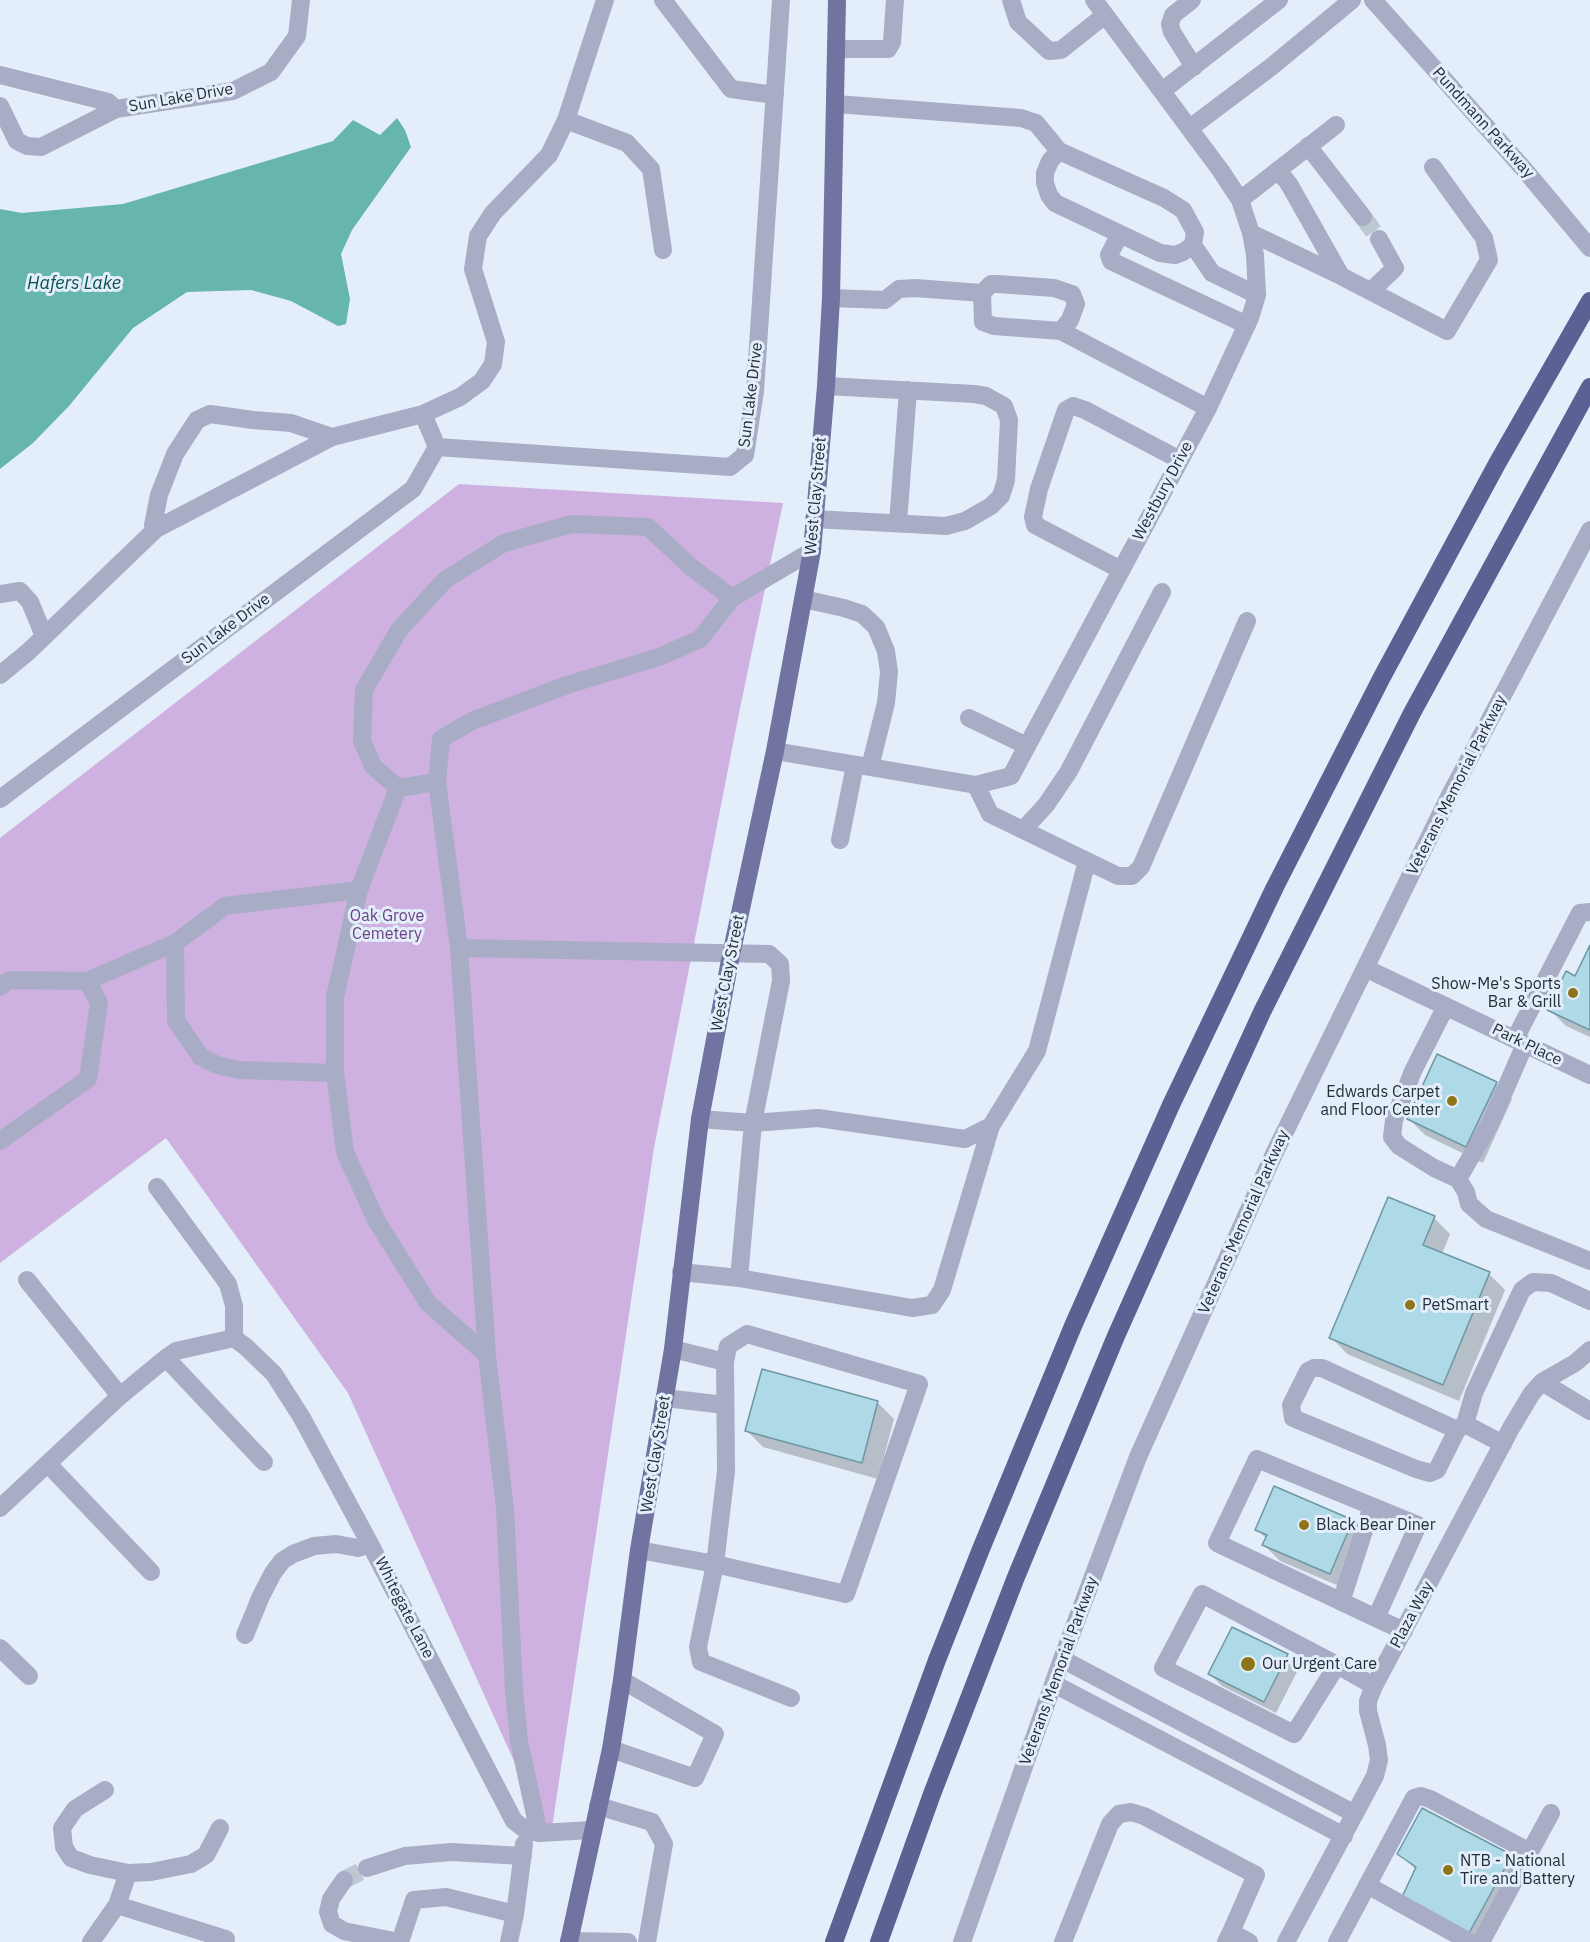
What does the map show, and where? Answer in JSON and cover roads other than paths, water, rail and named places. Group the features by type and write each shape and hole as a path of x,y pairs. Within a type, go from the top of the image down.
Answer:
{"highway":[{"path":"834,1942 976,1560 1065,1346 1171,1105 1275,887 1377,688 1498,462 1590,301"},
{"path":"879,1942 936,1783 1020,1566 1116,1336 1208,1130 1262,1012 1412,713 1590,387"}],"main road":[{"name":"West Clay Street","path":"569,1941 611,1749 622,1680 639,1550 673,1349 700,1119 731,955 775,751 812,551 831,298 837,0"}],"street":[{"name":"Sun Lake Drive","path":"0,106 17,141 27,146 41,147 116,109 233,91 271,72 297,36 301,0"},
{"path":"0,675 156,529 332,437 423,414 460,397 482,381 493,364 496,342 472,269 478,236 493,213 549,155 566,120 606,0"},
{"path":"663,0 731,89 775,95"},
{"name":"Sun Lake Drive","path":"0,799 413,489 437,447 730,467 745,454 755,391 781,0"},
{"path":"837,49 888,50 892,42 894,0"},
{"path":"1011,0 1018,22 1049,51 1061,50 1106,15"},
{"name":"Westbury Drive","path":"775,751 976,784 1011,776 1208,408 1247,325 1257,294 1255,255 1251,232 1240,200 1190,128 1094,0"},
{"path":"1192,0 1173,15 1170,24 1172,32 1194,67"},
{"path":"1162,91 1279,0"},
{"path":"1190,128 1271,67 1352,0"},
{"name":"Pundmann Parkway","path":"1373,0 1523,168 1590,248"},
{"name":"Sun Lake Drive","path":"0,75 108,102 116,109"},
{"path":"836,104 1021,118 1036,123 1059,151 1164,198 1183,210 1195,232 1193,245 1212,273 1257,294"},
{"path":"566,120 627,144 651,169 663,250"},
{"path":"1240,200 1336,124"},
{"path":"1308,146 1363,217"},
{"path":"1059,151 1050,161 1045,173 1045,183 1055,203 1168,255 1183,252 1193,245"},
{"path":"1251,232 1447,331 1489,260 1484,238 1433,167"},
{"path":"1278,170 1289,183 1341,276"},
{"path":"1120,234 1108,255 1111,261 1247,325"},
{"path":"1371,291 1395,268 1379,239"},
{"path":"1061,331 1070,320 1076,304 1072,294 1054,288 998,284 991,284 982,293 983,322 994,326 1061,331 1208,408"},
{"path":"831,298 885,300 899,289 915,288 982,293"},
{"path":"814,519 946,526 965,521 991,506 1001,496 1006,480 1009,420 1004,406 986,396 826,386"},
{"path":"898,523 908,390"},
{"path":"1121,570 1035,525 1033,518 1040,489 1066,410 1073,406 1085,410 1180,460"},
{"path":"156,529 153,525 159,495 175,454 197,420 210,414 291,423 332,437"},
{"path":"423,414 437,447"},
{"path":"437,783 398,788 373,766 362,741 364,690 399,630 445,580 504,543 572,524 648,527 691,567 732,598"},
{"name":"Veterans Memorial Parkway","path":"962,1942 1062,1659 1138,1457 1274,1154 1449,797 1590,530"},
{"path":"510,1942 523,1856 532,1832 514,1690 505,1509 487,1355 459,948 437,783 441,739 472,721 567,685 659,657 700,639 732,598 812,551"},
{"path":"0,594 20,591 30,602 44,636"},
{"path":"1023,830 1047,805 1069,771 1162,592"},
{"path":"803,599 862,614 876,627 886,651 889,672 886,704 863,766 840,840"},
{"path":"976,784 990,814 1118,876 1132,876 1141,867 1246,621"},
{"path":"969,718 1027,746"},
{"path":"398,788 359,890 335,997 335,1072 345,1152 376,1220 428,1303 487,1355"},
{"path":"681,1272 739,1278 912,1308 932,1305 942,1290 991,1126 1037,1051 1087,861"},
{"path":"0,987 9,980 87,981 175,943 225,906 359,890"},
{"path":"1458,1179 1491,1122 1520,1041 1580,913 1590,912"},
{"path":"175,943 176,1021 201,1057 217,1065 238,1070 335,1072"},
{"path":"459,948 769,954 780,964 781,981 753,1123 739,1278"},
{"name":"Park Place","path":"1365,968 1590,1075"},
{"path":"0,1141 88,1079 99,1003 87,981"},
{"path":"1446,1006 1413,1071 1394,1120 1392,1137 1399,1146 1434,1168 1458,1179 1466,1192 1469,1204 1486,1219 1590,1261"},
{"path":"700,1119 753,1123 818,1118 965,1139 991,1126"},
{"path":"0,1508 120,1396 166,1358 176,1351 234,1338 234,1306 228,1284 157,1187"},
{"path":"27,1280 120,1396"},
{"path":"1503,1444 1461,1427 1322,1368 1308,1371 1291,1405 1293,1418 1430,1473 1437,1470 1461,1427 1474,1393 1522,1290 1533,1282 1551,1283 1590,1300"},
{"path":"639,1550 715,1564 846,1593 919,1384 747,1334 728,1346 725,1362 726,1471 715,1564 698,1647 701,1662 792,1698"},
{"name":"Whitegate Lane","path":"234,1338 274,1374 302,1418 513,1821 532,1832"},
{"path":"673,1349 725,1362"},
{"name":"Plaza Way","path":"1286,1942 1375,1776 1379,1760 1368,1711 1368,1701 1374,1686 1532,1393 1542,1382 1575,1363 1590,1350"},
{"path":"166,1358 264,1462"},
{"path":"1542,1382 1590,1412"},
{"path":"665,1398 725,1405"},
{"path":"1376,1618 1418,1526 1257,1459 1217,1543 1341,1602 1404,1631"},
{"path":"48,1464 152,1572"},
{"path":"1341,1602 1372,1506"},
{"path":"245,1635 261,1596 282,1561 314,1546 336,1544 358,1548 370,1544"},
{"path":"1337,1665 1294,1734 1163,1668 1202,1594 1337,1665 1374,1686"},
{"path":"0,1648 29,1676"},
{"path":"1062,1659 1355,1814"},
{"path":"611,1749 695,1778 715,1734 622,1680"},
{"path":"1054,1684 1344,1836"},
{"path":"105,1790 75,1809 62,1828 64,1847 71,1858 90,1865 128,1873 151,1872 191,1864 206,1855 220,1828"},
{"path":"1337,1942 1414,1797 1421,1796 1530,1852"},
{"path":"598,1806 652,1822 664,1844 647,1942"},
{"path":"1064,1942 1110,1824 1119,1814 1131,1812 1144,1816 1256,1875 1229,1937 1249,1942"},
{"path":"1367,1886 1472,1942 1530,1852 1551,1813"},
{"path":"532,1832 592,1830"},
{"path":"367,1868 405,1856 451,1852 523,1856"},
{"path":"91,1942 117,1905 128,1873"},
{"path":"344,1880 331,1899 328,1912 332,1924 344,1931 400,1942 414,1900 446,1897 515,1914"},
{"path":"117,1905 230,1941"},
{"path":"569,1941 628,1942"}],"water":[{"name":"Hafers Lake","path":"397,118 405,130 411,147 352,230 341,254 350,299 346,324 338,326 291,301 251,290 187,292 133,328 69,406 33,443 0,469 0,209 22,213 123,204 333,141 353,120 380,135"}],"tunnel":[{"path":"1363,217 1379,239"},
{"path":"344,1880 367,1868"}],"place":[{"name":"Show-Me's Sports Bar & Grill","path":"1573,993"},
{"name":"Edwards Carpet and Floor Center","path":"1452,1101"},
{"name":"PetSmart","path":"1410,1305"},
{"name":"Black Bear Diner","path":"1304,1525"},
{"name":"Our Urgent Care","path":"1248,1664"},
{"name":"NTB - National Tire and Battery","path":"1448,1870"}],"park label":[{"name":"Oak Grove Cemetery","path":"387,925"}]}
